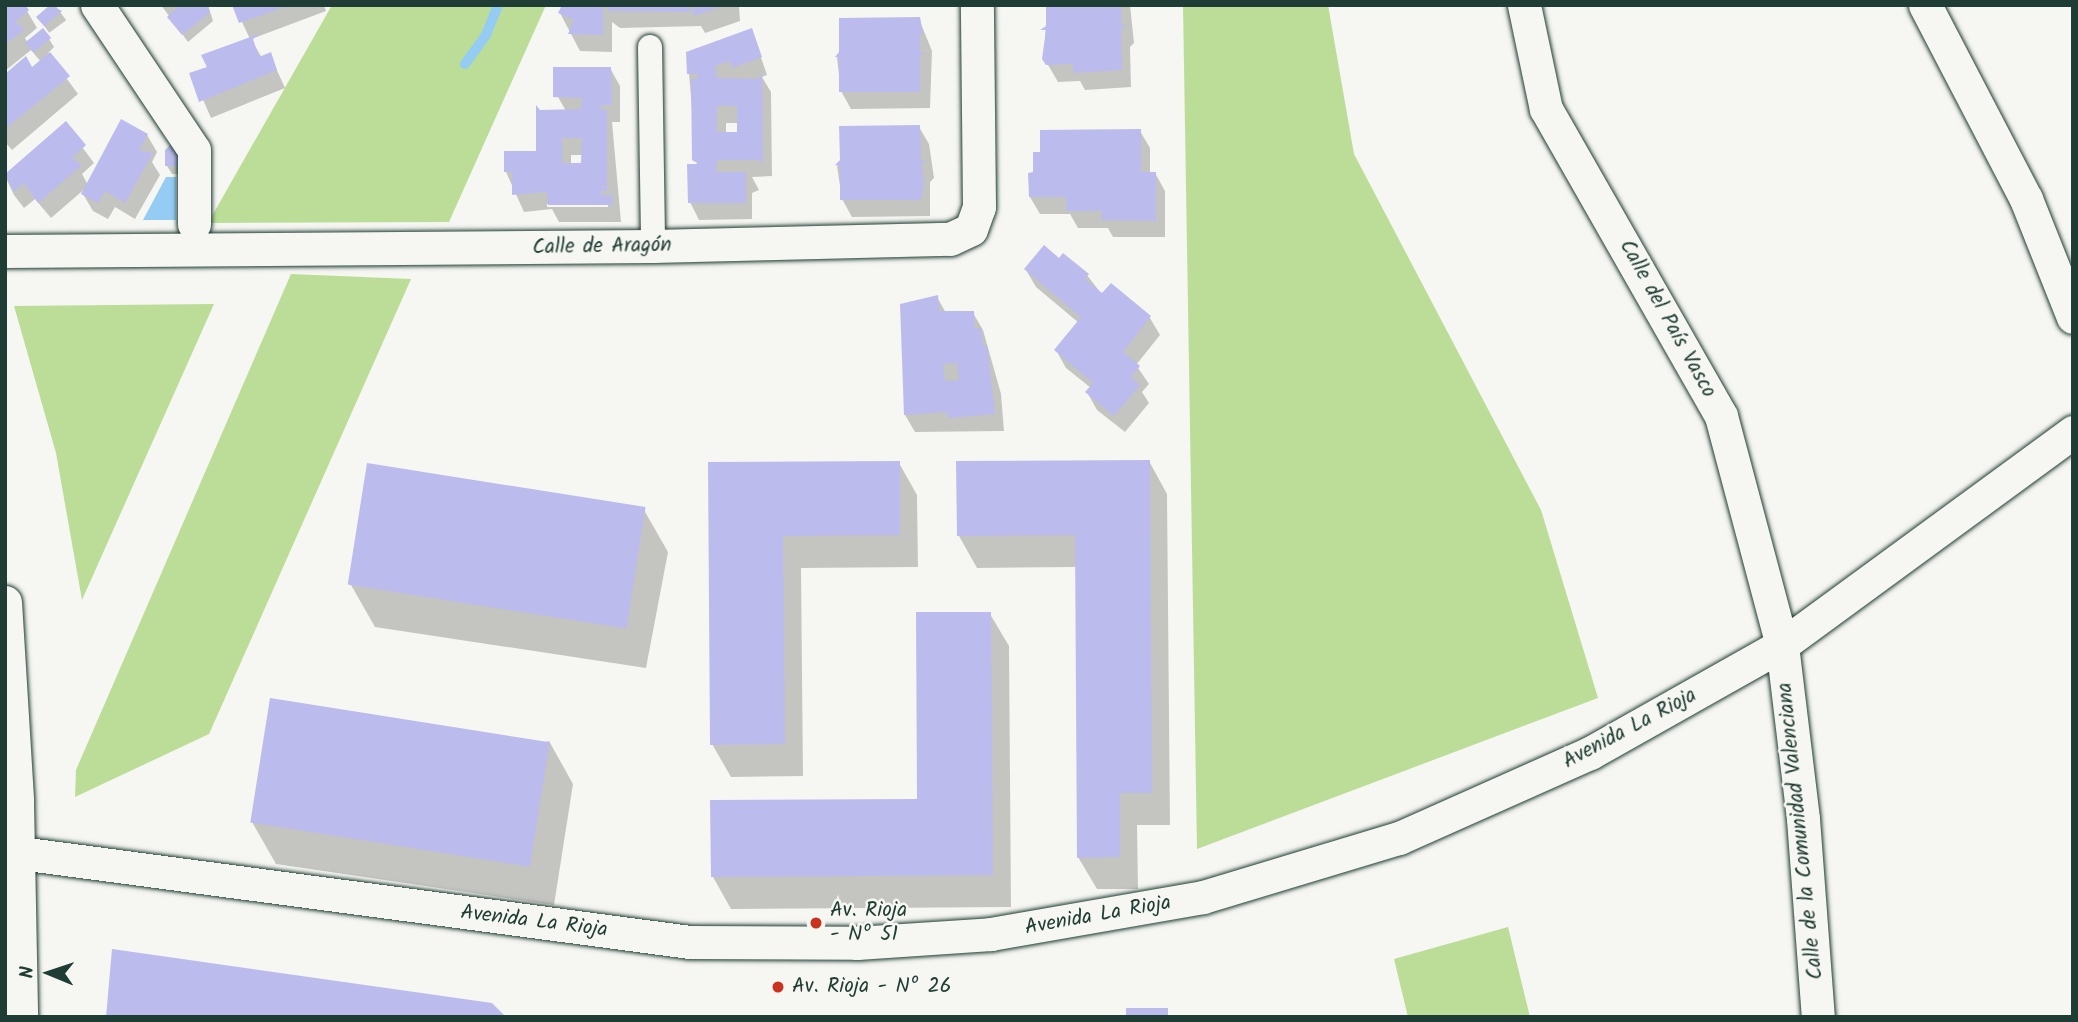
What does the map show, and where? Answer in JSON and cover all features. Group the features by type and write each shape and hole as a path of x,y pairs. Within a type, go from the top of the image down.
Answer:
{"street":[{"path":"97,5 194,150 194,223"},
{"name":"Calle de Aragón","path":"5,251 653,246 950,239 971,229 979,206 977,5"},
{"name":"Calle del País Vasco","path":"1524,5 1546,109 1721,416 1782,645"},
{"path":"1925,5 2026,199 2073,317"},
{"path":"650,47 653,246"},
{"name":"Avenida La Rioja","path":"12,852 690,942 857,943 991,934 1203,897 1399,838 1590,753 1782,645 2073,432"},
{"path":"5,602 12,852 21,1017"},
{"name":"Calle de la Comunidad Valenciana","path":"1782,645 1803,818 1818,1017"}],"green space":[{"path":"332,5 546,5 449,222 208,223"},
{"path":"1183,5 1328,5 1354,154 1541,510 1598,698 1197,849"},
{"path":"291,274 411,279 209,734 75,797 76,770"},
{"path":"214,304 82,600 56,453 14,306"},
{"path":"1508,927 1530,1017 1408,1017 1394,959"}],"water":[{"path":"166,177 176,177 176,220 143,220"}],"building":[{"path":"5,5 25,5 29,10 15,22 25,29 5,45"},
{"path":"50,5 62,11 44,26 36,17"},
{"path":"181,5 207,5 210,12 182,35 167,17"},
{"path":"232,5 287,5 287,6 239,23"},
{"path":"562,5 603,5 603,35 568,34 574,20 558,13"},
{"path":"608,5 690,5 690,12 608,11"},
{"path":"693,5 724,5 724,6 693,16"},
{"path":"1046,5 1121,5 1121,25 1126,25 1121,30 1122,70 1073,73 1073,64 1046,65 1042,59 1046,30 1040,30 1046,26"},
{"path":"920,17 923,34 920,34 920,52 925,52 920,56 920,92 839,92 839,58 835,57 839,52 839,18"},
{"path":"43,28 51,38 33,53 25,42"},
{"path":"752,28 762,57 732,68 730,61 715,66 717,78 759,79 762,73 763,164 760,160 717,160 716,172 746,172 746,203 688,203 687,164 699,164 692,160 691,79 697,79 698,74 687,74 686,52","holes":["717,106 737,106 737,132 717,132"]},
{"path":"259,34 253,39 259,57 271,52 277,70 199,102 189,73 207,67 201,55"},
{"path":"50,52 70,76 5,129 5,74 26,56 32,67"},
{"path":"553,67 611,67 612,105 601,105 600,110 607,109 607,191 601,191 601,195 612,195 612,205 548,205 547,192 512,195 512,172 504,172 504,151 536,151 536,105 540,110 581,109 582,98 553,97","holes":["562,138 582,138 581,163 562,163"]},
{"path":"121,119 148,134 139,150 153,153 125,203 105,191 98,203 81,194"},
{"path":"66,121 86,145 72,158 82,165 38,203 24,183 14,192 5,174"},
{"path":"920,125 921,160 926,162 921,164 924,183 921,200 840,200 840,166 835,165 840,160 839,126"},
{"path":"1141,129 1141,172 1156,172 1156,221 1101,220 1102,211 1066,211 1066,197 1029,197 1028,173 1033,172 1033,152 1040,152 1040,130"},
{"path":"174,141 180,166 165,166 165,150"},
{"path":"1044,245 1059,258 1063,253 1089,274 1085,279 1102,293 1111,283 1151,316 1123,352 1140,366 1131,377 1140,385 1114,416 1085,392 1093,383 1054,350 1081,317 1024,269"},
{"path":"938,295 939,311 974,311 975,329 981,328 983,346 987,345 995,414 947,418 947,412 904,415 900,304","holes":["957,363 959,380 945,381 943,364"]},
{"path":"1150,460 1152,793 1120,793 1120,857 1077,858 1075,535 957,536 956,461"},
{"path":"900,461 900,535 783,536 785,744 710,745 708,462"},
{"path":"367,463 646,507 626,629 348,584"},
{"path":"916,612 991,612 993,875 711,877 710,800 917,799"},
{"path":"270,698 550,742 530,867 250,822"},
{"path":"112,949 492,1003 506,1017 106,1017"},
{"path":"1126,1008 1168,1008 1168,1017 1126,1017"}],"waterway":[{"path":"465,64 486,35 498,5"}],"place":[{"name":"Av. Rioja - Nº 51","path":"816,923"},
{"name":"Av. Rioja - Nº 26","path":"778,987"}]}
